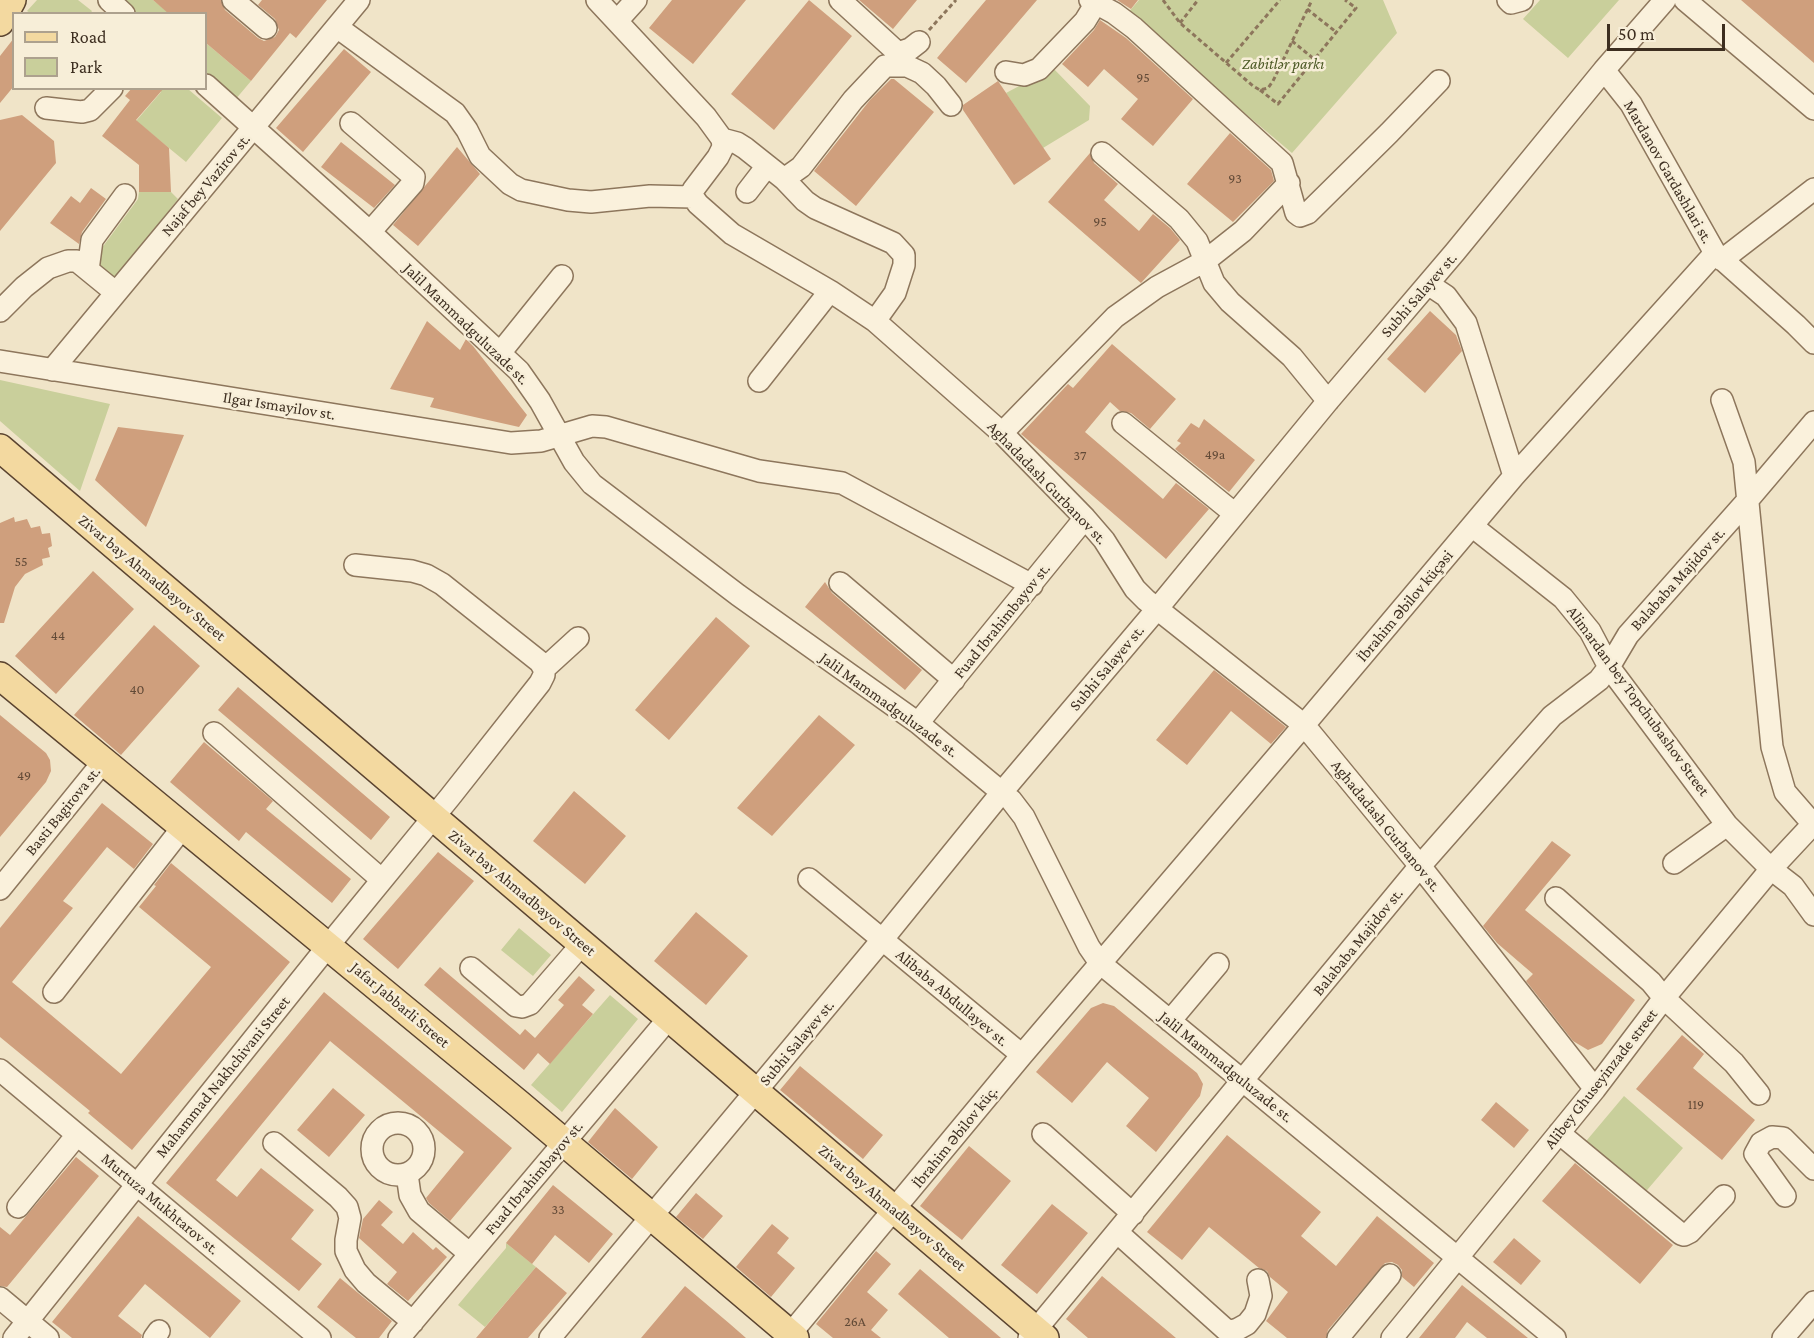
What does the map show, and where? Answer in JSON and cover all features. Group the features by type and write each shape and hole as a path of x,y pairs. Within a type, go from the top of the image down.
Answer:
{"main road":[{"path":"0,10 10,0"},
{"path":"0,22 10,0"},
{"name":"Zivar bay Ahmadbayov Street","path":"0,448 895,1210 1037,1335"},
{"name":"Jafar Jabbarli Street","path":"0,676 565,1142 791,1337"}],"street":[{"path":"109,0 122,12"},
{"path":"234,0 266,28"},
{"name":"Najaf bey Vazirov st.","path":"52,370 359,0"},
{"path":"337,27 455,113 480,156 510,184 521,190 568,200 591,202 650,196 693,197 695,185 718,157 723,147 722,139 706,117 597,0"},
{"path":"617,21 636,0"},
{"path":"840,0 898,52 910,49 919,42"},
{"path":"1508,0 1511,3 1522,0"},
{"name":"Subhi Salayev st.","path":"550,1338 882,940 1002,792 1428,284 1604,70 1665,0"},
{"path":"1685,0 1814,109"},
{"path":"1006,72 1024,75 1039,69 1085,21 1093,1 1134,28 1282,163 1296,213 1300,216 1308,213 1389,134 1439,81"},
{"path":"784,179 801,168 853,100 885,66 907,66 922,73 951,105"},
{"name":"Mardanov Gardashlari st.","path":"1604,70 1631,104 1719,256 1814,343"},
{"name":"Jalil Mammadguluzade st.","path":"207,86 370,232 500,353 531,387 579,471 592,484 738,595 918,723 1011,800 1024,817 1089,947 1100,963 1555,1338"},
{"path":"46,108 82,112 90,110 110,90"},
{"path":"351,123 414,177 413,183 370,232"},
{"path":"722,139 737,143 784,179 815,208 893,243 903,255 904,265 895,292 876,321"},
{"path":"1102,153 1179,219 1197,241 1214,283 1230,302 1292,357 1328,401"},
{"path":"747,192 767,166"},
{"path":"1002,433 1115,317 1157,287 1205,261 1243,231 1289,183"},
{"name":"İbrahim Əbilov küçəsi","path":"1100,963 1514,476 1719,256 1814,189"},
{"path":"88,270 92,240 125,195"},
{"name":"Aghadadash Gurbanov st.","path":"693,197 706,214 732,234 830,291 876,321 1002,433 1085,518 1104,540 1136,589 1157,609 1304,725 1420,866 1595,1089"},
{"path":"0,311 24,287 48,268 68,261 77,261 115,292"},
{"path":"500,353 562,276"},
{"path":"1428,284 1446,297 1466,323 1514,476"},
{"path":"759,381 830,291"},
{"name":"Ilgar Ismayilov st.","path":"0,361 511,443 541,441 592,426 606,427 759,471 842,483 1032,585"},
{"path":"1722,400 1744,462 1772,747 1785,792 1813,824"},
{"name":"Balababa Majidov st.","path":"1037,1335 1133,1214 1420,866 1552,716 1599,680 1610,667 1628,635 1814,422"},
{"path":"1123,423 1235,514"},
{"name":"Fuad Ibrahimbayov st.","path":"918,723 1085,518"},
{"name":"Alimardan bey Topchubashov Street","path":"1472,526 1563,598 1590,631 1610,667 1727,825 1771,869 1793,886 1814,915"},
{"path":"355,565 426,575 442,584 540,662 544,669 578,638"},
{"path":"840,583 954,680"},
{"name":"Mahammad Nakhchivani Street","path":"14,1338 540,683 544,669"},
{"path":"214,733 382,880"},
{"name":"Basti Bagirova st.","path":"0,889 103,762"},
{"name":"Alibey Ghuseyinzade street","path":"1392,1338 1595,1089 1664,998 1771,869 1813,824"},
{"path":"1674,863 1727,825"},
{"path":"54,992 183,827"},
{"name":"Alibaba Abdullayev st.","path":"809,879 1022,1055"},
{"path":"1556,898 1651,982 1664,998 1734,1063 1759,1094"},
{"path":"471,968 516,1006 522,1007 530,1004 582,944"},
{"name":"İbrahim Əbilov küç.","path":"791,1337 1100,963"},
{"path":"1170,1021 1218,964"},
{"name":"Fuad Ibrahimbayov st.","path":"406,1330 669,1018"},
{"name":"Murtuza Mukhtarov st.","path":"0,1071 320,1338"},
{"path":"1559,1133 1681,1234 1690,1232 1724,1196"},
{"path":"1043,1134 1133,1214"},
{"path":"18,1208 77,1135"},
{"path":"1785,1196 1755,1154 1761,1143 1772,1137 1783,1138 1814,1169"},
{"path":"274,1143 339,1197 347,1207 350,1218 345,1240 346,1251 355,1270 406,1330"},
{"path":"407,1174 410,1195 419,1211 470,1254"},
{"path":"1118,1233 1225,1329 1232,1331 1238,1329 1255,1314 1261,1296 1258,1280"},
{"path":"1338,1338 1390,1275"},
{"path":"0,1298 48,1338"},
{"path":"1783,1338 1814,1302"}],"path":[{"path":"919,42 956,0"},
{"path":"1163,0 1180,23 1252,86 1278,104 1356,8 1345,0"},
{"path":"1180,23 1198,0"},
{"path":"1226,63 1280,0"},
{"path":"1260,90 1268,88 1273,81 1312,0"},
{"path":"1307,9 1336,32"},
{"path":"1292,41 1314,59"}],"green space":[{"path":"37,0 78,0 92,11 28,12 27,11"},
{"path":"116,0 153,0 168,12 131,12"},
{"name":"Zabitlər parkı","path":"1139,0 1383,0 1397,33 1292,153 1127,14"},
{"path":"1540,0 1619,0 1568,58 1523,19"},
{"path":"207,44 251,81 235,100 207,76"},
{"path":"1053,68 1090,106 1089,120 1043,148 1006,93"},
{"path":"160,90 189,90 222,118 186,162 136,121 161,92"},
{"path":"139,192 171,192 178,199 116,278 93,260 138,199"},
{"path":"0,380 110,404 80,491 0,421"},
{"path":"519,928 551,955 533,976 501,950"},
{"path":"610,995 638,1019 562,1112 531,1085"},
{"path":"1624,1096 1683,1148 1642,1196 1582,1146"},
{"path":"506,1243 536,1267 485,1327 458,1305 506,1248"}],"building":[{"path":"153,0 221,0 225,10 264,41 275,37 279,30 275,19 258,5 262,0 327,0 296,38 290,33 251,81 207,44 207,12 167,12"},
{"path":"672,0 746,0 693,64 649,28"},
{"path":"809,0 852,36 774,130 731,94"},
{"path":"859,0 917,0 893,29"},
{"path":"986,0 1037,0 966,83 937,58"},
{"path":"1117,0 1138,0 1131,9"},
{"path":"1741,0 1814,0 1814,63"},
{"path":"1100,20 1126,38 1193,99 1153,146 1121,119 1138,99 1104,69 1088,87 1062,64 1094,30"},
{"path":"12,41 12,88 0,103 0,56"},
{"path":"344,49 371,72 303,152 276,128"},
{"path":"891,79 894,79 934,112 856,206 814,171 870,100"},
{"path":"998,81 1051,159 1014,185 963,110 963,105"},
{"path":"130,90 162,90 136,120 169,148 171,192 139,192 139,165 102,136 130,100 125,96"},
{"path":"22,115 54,141 56,163 0,231 0,120"},
{"path":"1230,133 1271,170 1274,181 1233,222 1187,184"},
{"path":"341,142 395,185 374,208 321,167"},
{"path":"457,147 480,174 418,246 393,225"},
{"path":"1090,153 1094,163 1118,184 1104,200 1139,231 1153,214 1180,240 1141,283 1048,202"},
{"path":"91,188 106,199 82,232 79,244 50,223 71,196 80,203"},
{"path":"1430,311 1456,335 1462,351 1425,393 1387,359"},
{"path":"427,321 460,350 466,339 473,346 527,415 519,427 430,407 434,398 390,389"},
{"path":"1112,344 1176,399 1150,429 1131,413 1120,411 1110,402 1085,432 1163,499 1176,483 1209,509 1166,559 1021,434 1068,384 1073,388"},
{"path":"1204,419 1255,460 1229,492 1175,449 1181,443 1177,441 1191,423 1199,428"},
{"path":"118,427 184,435 146,527 95,480"},
{"path":"14,517 15,522 27,519 31,528 40,526 42,534 50,533 52,546 48,548 50,557 42,559 43,565 25,574 15,587 4,623 0,623 0,523"},
{"path":"93,571 134,609 56,694 15,656"},
{"path":"825,582 832,593 922,670 905,690 805,607"},
{"path":"716,617 750,646 669,740 635,710"},
{"path":"154,625 200,666 121,755 74,715"},
{"path":"1214,670 1286,727 1271,744 1231,711 1187,765 1156,740"},
{"path":"238,687 390,817 371,840 218,710"},
{"path":"0,715 46,753 50,760 51,771 46,782 0,837"},
{"path":"819,715 855,745 772,836 737,808"},
{"path":"204,742 273,801 266,809 351,879 332,903 246,832 239,841 170,782"},
{"path":"574,791 626,836 585,884 533,841"},
{"path":"102,803 153,844 134,869 107,847 63,901 73,908 12,982 121,1074 211,967 139,907 171,863 290,962 132,1150 88,1113 90,1111 0,1037 0,928"},
{"path":"1552,841 1571,855 1525,910 1635,1000 1602,1044 1588,1050 1573,1041 1526,981 1533,974 1497,943 1483,926"},
{"path":"438,852 474,881 398,969 363,939"},
{"path":"696,912 748,956 706,1005 654,961"},
{"path":"440,967 520,1035 525,1029 535,1038 564,1005 558,1000 579,976 595,990 582,1005 593,1014 550,1064 538,1053 524,1070 424,985"},
{"path":"324,992 512,1148 450,1221 426,1198 464,1152 330,1041 216,1180 237,1197 261,1168 314,1210 291,1239 322,1264 299,1291 166,1183"},
{"path":"1103,1003 1114,1006 1197,1073 1203,1084 1200,1096 1156,1152 1126,1126 1149,1098 1107,1062 1072,1103 1036,1072 1091,1008"},
{"path":"1682,1035 1704,1054 1693,1068 1755,1120 1722,1160 1636,1089"},
{"path":"800,1066 883,1135 863,1159 780,1090"},
{"path":"333,1088 365,1115 329,1157 297,1130"},
{"path":"1496,1102 1529,1130 1514,1148 1481,1120"},
{"path":"615,1108 658,1147 632,1179 588,1142"},
{"path":"1227,1135 1321,1212 1301,1236 1336,1266 1377,1216 1434,1263 1414,1287 1402,1277 1402,1270 1398,1265 1392,1262 1385,1263 1328,1330 1326,1338 1287,1338 1266,1321 1288,1292 1270,1277 1267,1271 1259,1268 1209,1227 1182,1260 1147,1232"},
{"path":"969,1146 1011,1181 962,1240 920,1206"},
{"path":"76,1157 99,1176 7,1287 0,1286 0,1227 10,1235"},
{"path":"1575,1163 1673,1245 1640,1284 1542,1201"},
{"path":"553,1185 613,1234 589,1263 555,1235 532,1264 506,1243"},
{"path":"696,1193 723,1216 703,1239 676,1217"},
{"path":"379,1200 393,1212 381,1225 403,1244 413,1232 433,1250 436,1247 447,1257 408,1301 387,1284 397,1272 359,1238 363,1219"},
{"path":"1052,1204 1088,1233 1037,1294 1001,1265"},
{"path":"138,1216 241,1301 210,1338 145,1284 118,1316 142,1335 141,1338 72,1338 52,1322"},
{"path":"772,1224 789,1238 777,1253 795,1268 771,1297 736,1267"},
{"path":"1514,1238 1541,1261 1521,1285 1493,1262"},
{"path":"876,1251 891,1264 867,1292 888,1310 871,1330 881,1338 833,1338 816,1324"},
{"path":"536,1267 567,1293 528,1338 476,1338"},
{"path":"920,1269 1001,1338 949,1338 898,1294"},
{"path":"1102,1276 1176,1338 1088,1338 1066,1319"},
{"path":"340,1278 392,1321 379,1338 356,1338 317,1307"},
{"path":"1462,1285 1528,1338 1487,1338 1467,1322 1455,1338 1419,1338"},
{"path":"685,1286 730,1324 746,1338 641,1338"}]}
